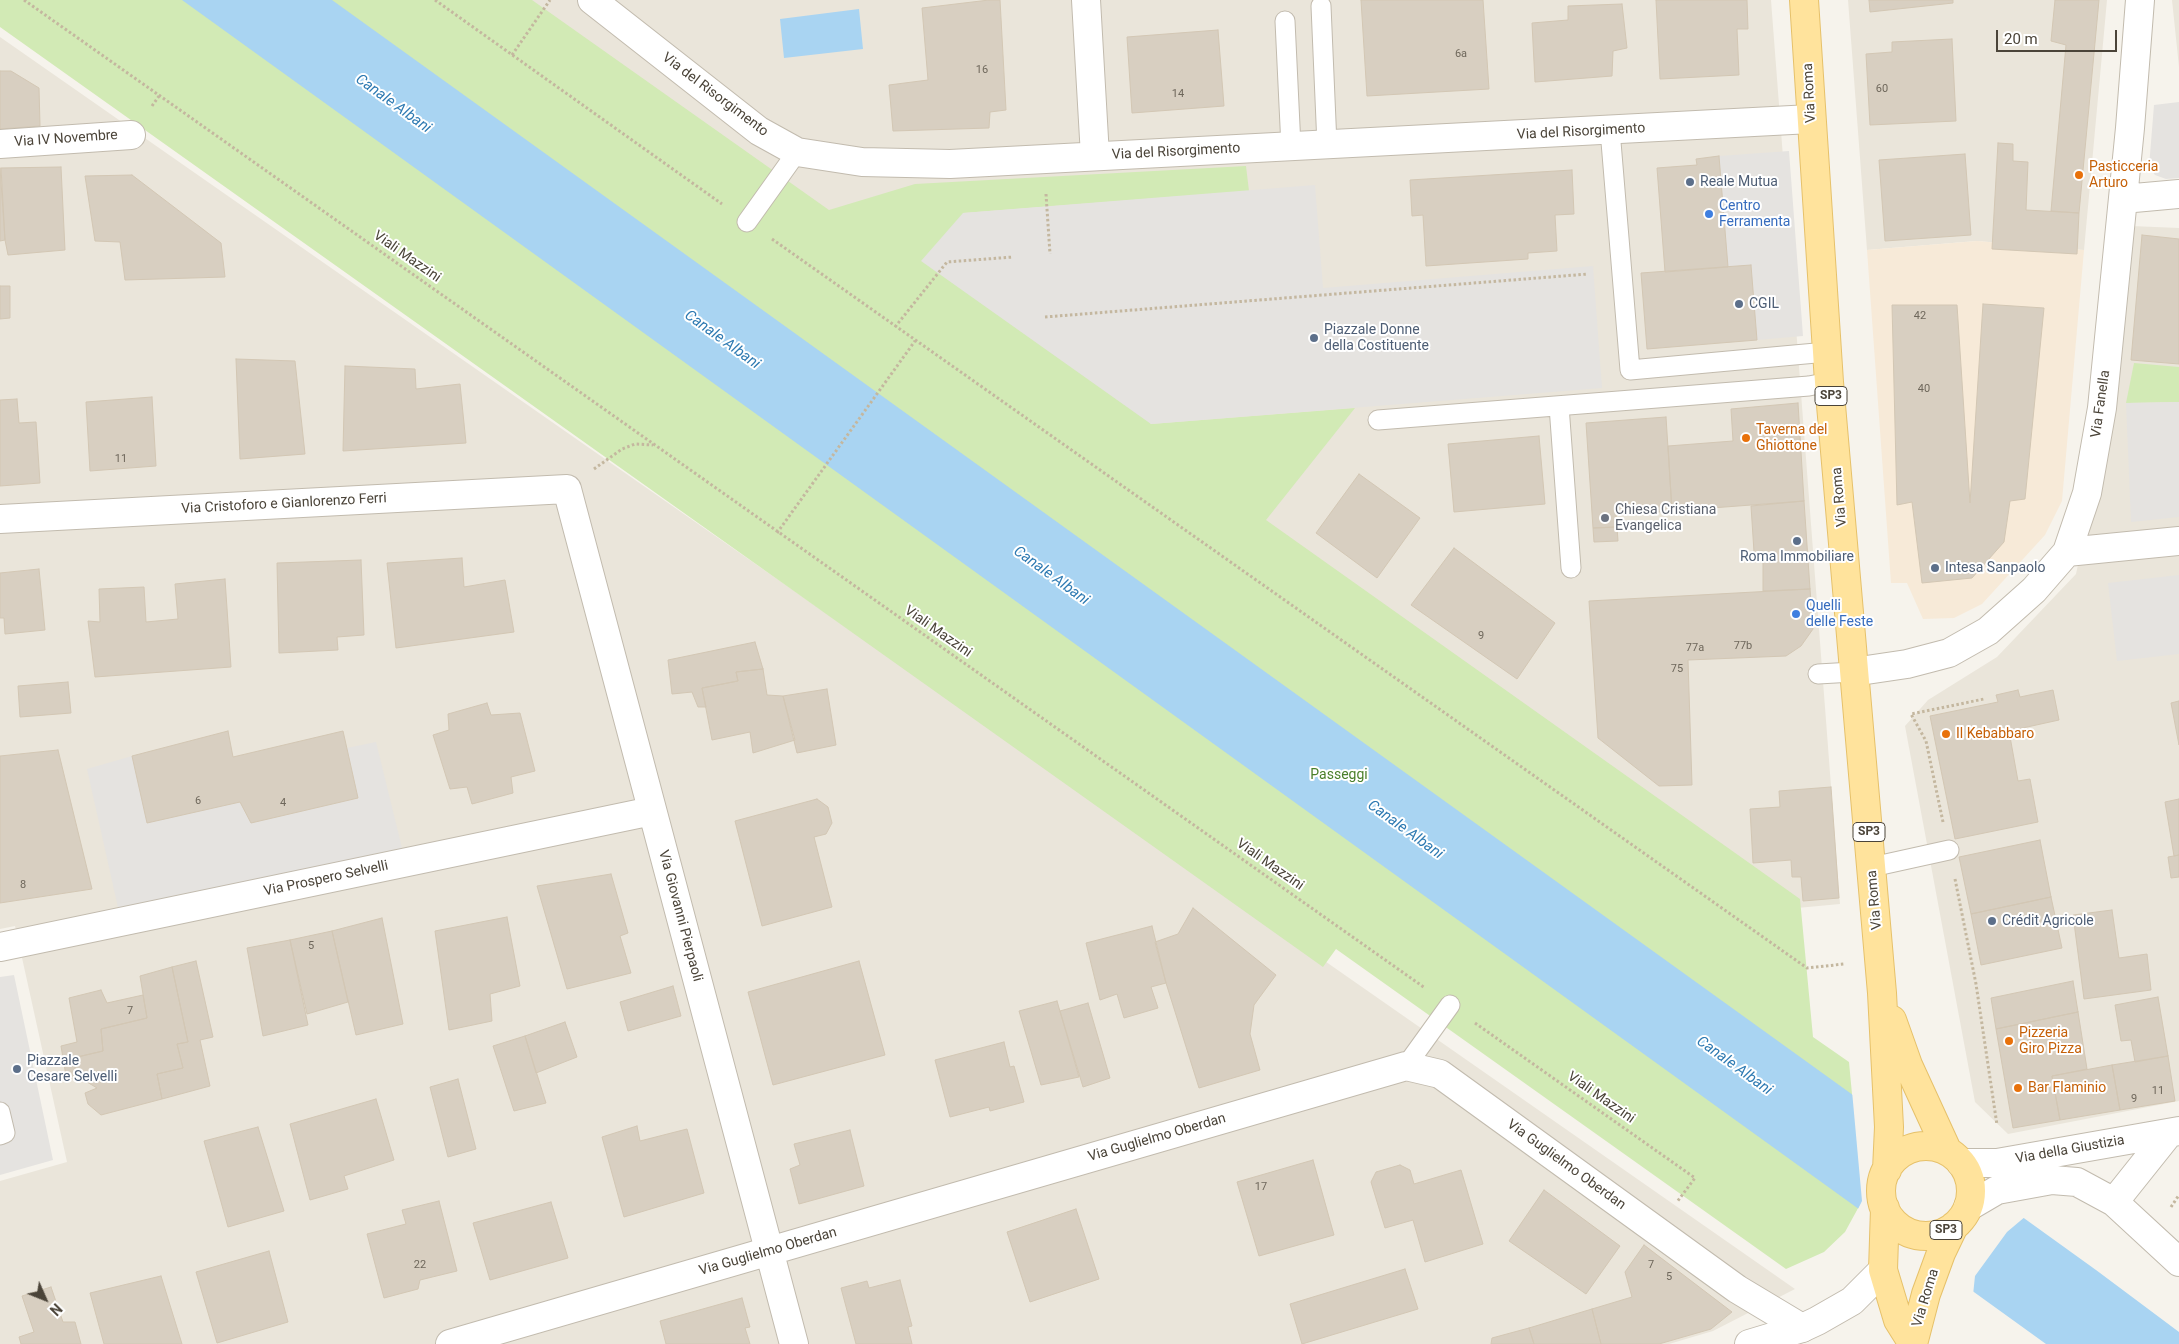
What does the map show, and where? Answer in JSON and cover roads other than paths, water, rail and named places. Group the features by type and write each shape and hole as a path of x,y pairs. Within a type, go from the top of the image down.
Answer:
{"main road":[{"name":"Via Roma","path":"1804,0 1829,382 1882,993 1889,1127 1887,1170 1882,1182 1882,1196 1885,1208 1883,1270 1898,1320 1913,1344"},
{"name":"Via Roma","path":"1882,993 1908,1065 1954,1157 1971,1184 1971,1196 1941,1253 1926,1294 1913,1344"},
{"path":"1887,1170 1895,1158 1906,1150 1920,1146 1934,1146 1954,1157"},
{"name":"SP3","path":"1885,1208 1892,1220 1902,1229 1915,1234 1929,1236 1942,1233 1961,1216"}],"street":[{"name":"Via del Risorgimento","path":"592,0 759,131 797,152 862,162 950,164 1811,119"},
{"path":"1086,0 1095,156"},
{"name":"Via Fanella","path":"1854,672 1907,664 1949,652 1988,631 2034,590 2067,552 2087,494 2102,408 2123,199 2140,0"},
{"name":"Via IV Novembre","path":"0,144 131,135"},
{"path":"2123,199 2179,194"},
{"name":"Via Cristoforo e Gianlorenzo Ferri","path":"0,519 567,489"},
{"name":"Via Giovanni Pierpaoli","path":"567,489 794,1344"},
{"path":"2067,552 2179,541"},
{"name":"Via Prospero Selvelli","path":"0,947 652,811"},
{"name":"Via Guglielmo Oberdan","path":"450,1344 1406,1066 1440,1074 1737,1289 1802,1328"},
{"path":"2114,1202 2174,1132"},
{"name":"Via della Giustizia","path":"1954,1157 1997,1164 2174,1132"},
{"path":"1961,1216 1998,1190 2052,1180 2077,1182 2114,1202 2179,1262"},
{"path":"1749,1344 1802,1328 1852,1301 1883,1270"}],"lane":[{"path":"1321,6 1327,145"},
{"path":"1285,21 1291,147"},
{"path":"1610,130 1630,370 1827,352"},
{"path":"747,222 797,152"},
{"path":"1378,420 1799,387 1829,382"},
{"path":"1559,406 1571,568"},
{"path":"1818,674 1854,672"},
{"path":"1872,867 1949,850"},
{"path":"1406,1066 1450,1005"},
{"path":"0,1112 4,1133 0,1135"}],"water":[{"name":"Canale Albani","path":"182,0 332,0 2096,1270 2179,1332 2179,1344 2046,1344"},
{"path":"859,9 863,49 784,58 780,19"}],"place":[{"name":"Pasticceria Arturo","path":"2079,175"},
{"name":"Reale Mutua","path":"1690,182"},
{"name":"Centro Ferramenta","path":"1709,214"},
{"name":"CGIL","path":"1739,304"},
{"name":"Piazzale Donne della Costituente","path":"1314,338"},
{"name":"Taverna del Ghiottone","path":"1746,438"},
{"name":"Chiesa Cristiana Evangelica","path":"1605,518"},
{"name":"Roma Immobiliare","path":"1797,541"},
{"name":"Intesa Sanpaolo","path":"1935,568"},
{"name":"Quelli delle Feste","path":"1796,614"},
{"name":"Il Kebabbaro","path":"1946,734"},
{"name":"Crédit Agricole","path":"1992,921"},
{"name":"Pizzeria Giro Pizza","path":"2009,1041"},
{"name":"Piazzale Cesare Selvelli","path":"17,1069"},
{"name":"Bar Flaminio","path":"2018,1088"}],"park label":[{"name":"Passeggi","path":"1339,775"}]}
